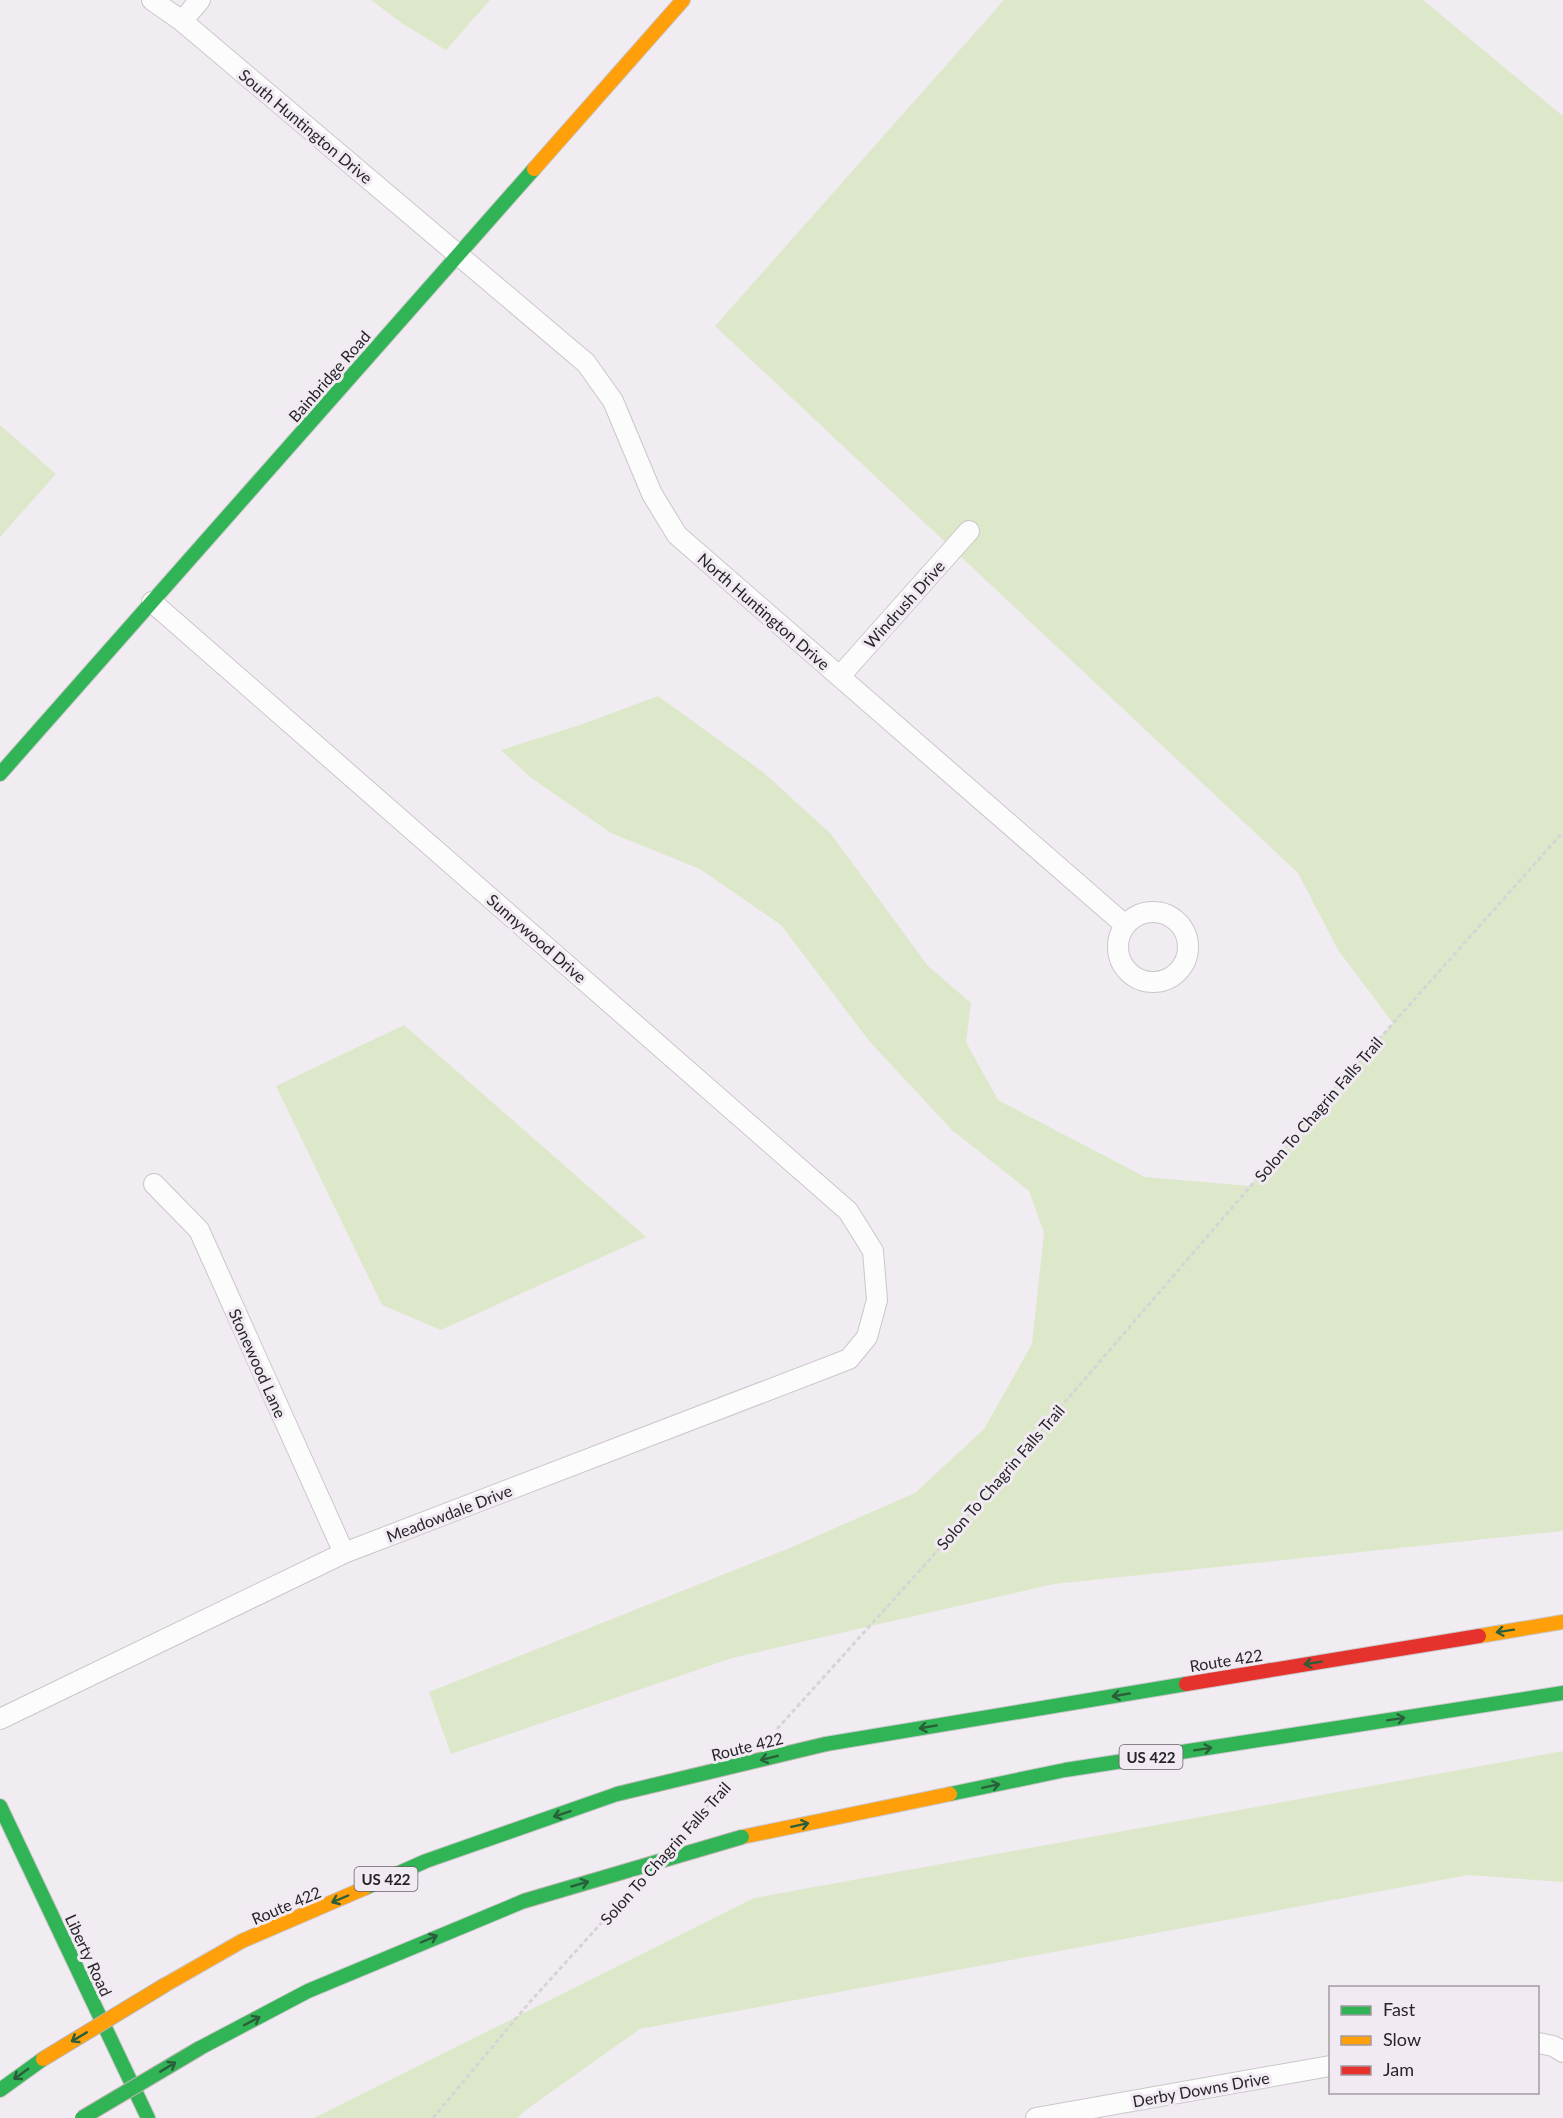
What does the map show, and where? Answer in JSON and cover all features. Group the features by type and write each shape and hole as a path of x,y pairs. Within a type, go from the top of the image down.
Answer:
{"main road":[{"name":"Bainbridge Road","path":"0,774 683,0"},
{"name":"Route 422","path":"0,2090 43,2059 242,1941 426,1862 617,1794 826,1744 1563,1622"},
{"name":"US 422","path":"82,2118 200,2048 308,1991 524,1901 742,1837 1065,1770 1563,1693"},
{"name":"Liberty Road","path":"0,1806 148,2118"}],"street":[{"name":"South Huntington Drive","path":"152,0 182,21 457,256"},
{"path":"182,21 200,0"},
{"name":"North Huntington Drive","path":"457,256 586,363 614,401 652,494 677,535 1125,925"},
{"name":"Windrush Drive","path":"840,676 969,531"},
{"name":"Sunnywood Drive","path":"152,602 848,1211 873,1251 877,1300"},
{"name":"Stonewood Lane","path":"154,1184 199,1230 344,1553"},
{"name":"Meadowdale Drive","path":"0,1719 344,1553 849,1359 867,1338 877,1300"},
{"path":"1539,2043 1553,2046 1563,2052"},
{"name":"Derby Downs Drive","path":"1036,2118 1329,2066"}],"path":[{"name":"Solon To Chagrin Falls Trail","path":"774,1732 939,1549 1316,1110 1563,832"},
{"name":"Solon To Chagrin Falls Trail","path":"687,1828 718,1794"},
{"name":"Solon To Chagrin Falls Trail","path":"433,2118 529,2003 624,1898"}],"green space":[{"path":"371,0 490,0 446,50 403,24"},
{"path":"1004,0 1423,0 1563,116 1563,1531 1054,1584 732,1658 451,1754 429,1692 792,1547 915,1493 984,1429 1032,1344 1044,1233 1029,1191 952,1130 870,1042 781,925 700,869 611,833 530,777 501,750 580,725 658,696 763,772 831,834 928,966 971,1003 966,1042 998,1100 1145,1177 1250,1186 1393,1023 1338,950 1298,873 715,326"},
{"path":"0,425 56,474 0,537"},
{"path":"404,1025 646,1237 441,1330 382,1305 276,1086"},
{"path":"1563,1751 1563,1882 1468,1875 640,2029 523,2112 518,2118 314,2118 754,1898"}],"traffic: fast":[{"path":"0,774 534,169"},
{"path":"826,1744 1186,1684"},
{"path":"950,1794 1065,1770 1563,1693"},
{"path":"617,1794 826,1744"},
{"path":"365,1888 426,1861 617,1794"},
{"path":"0,1806 148,2118"},
{"path":"524,1901 742,1837"},
{"path":"200,2048 308,1991 524,1901"},
{"path":"82,2118 200,2048"},
{"path":"0,2090 43,2059"}],"traffic: slow":[{"path":"534,169 683,0"},
{"path":"1479,1636 1563,1622"},
{"path":"742,1837 950,1794"},
{"path":"165,1985 242,1941 365,1888"},
{"path":"43,2059 165,1985"}],"traffic: jam":[{"path":"1186,1684 1479,1636"}]}
